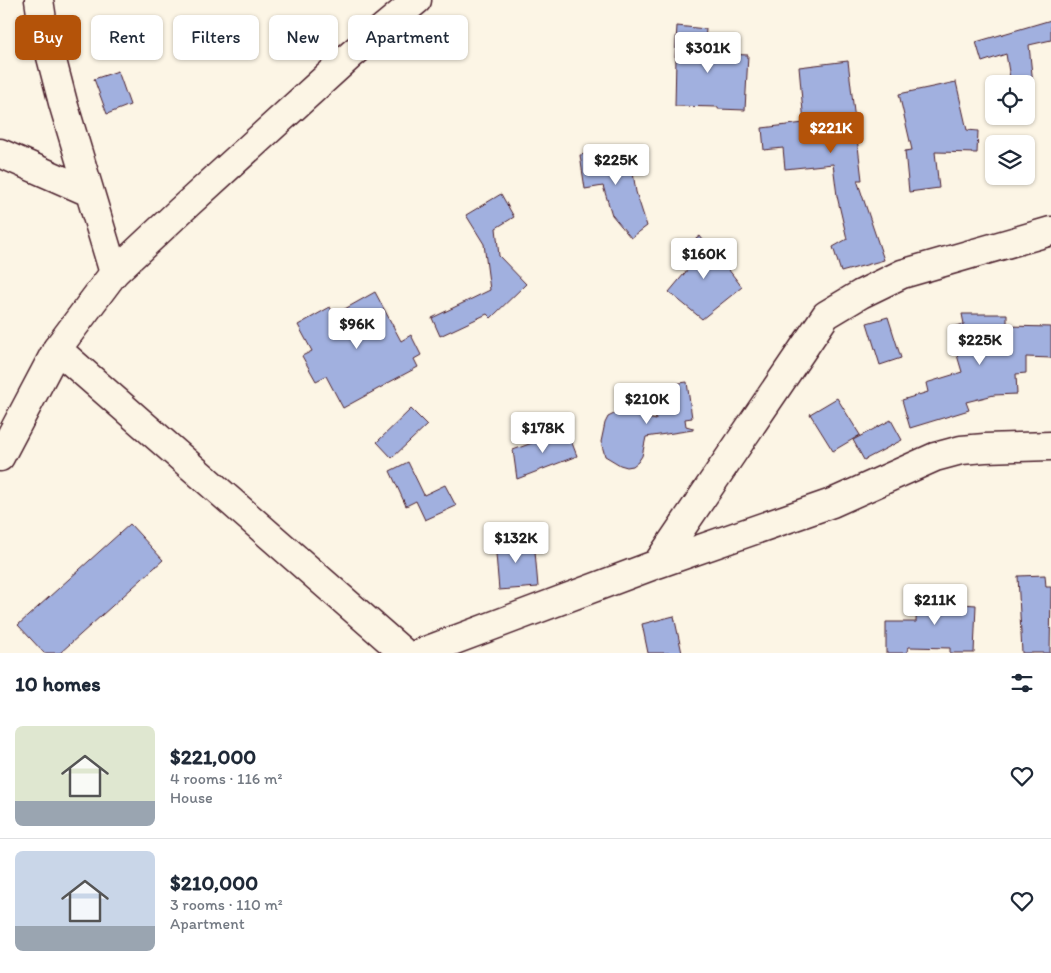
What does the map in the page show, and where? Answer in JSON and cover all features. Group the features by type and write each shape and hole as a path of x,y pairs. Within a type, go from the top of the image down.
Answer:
{"street":[{"path":"39,0 43,26 56,78 114,274"},
{"path":"0,457 58,348 114,274 352,54 417,0"},
{"path":"0,153 89,192"},
{"path":"657,564 826,315 861,294 902,274 1051,231"},
{"path":"58,348 404,653"},
{"path":"420,653 657,564 832,503 935,456 961,450 1051,446"}],"building":[{"path":"1051,20 1051,40 1029,45 1032,75 1010,75 1006,54 982,62 976,42"},
{"path":"677,26 706,29 704,53 748,55 745,110 675,106"},
{"path":"848,61 862,180 857,180 884,260 841,272 833,247 847,239 837,196 833,164 785,169 783,148 764,150 762,128 804,123 799,67"},
{"path":"118,71 130,105 107,114 94,79"},
{"path":"956,82 967,130 978,131 977,153 935,152 939,188 909,192 905,151 912,150 899,94"},
{"path":"629,147 636,192 647,226 631,238 612,215 603,186 585,189 580,155"},
{"path":"501,194 514,217 496,228 499,256 526,284 491,318 487,314 440,336 432,318 490,290 484,244 466,215"},
{"path":"700,236 723,267 725,265 742,287 702,319 669,292 689,268 677,253"},
{"path":"375,292 401,341 411,335 421,355 414,359 418,367 343,408 326,376 316,381 302,356 312,351 298,325 330,307 334,315"},
{"path":"962,314 1007,314 1007,326 1051,327 1051,358 1026,357 1026,373 1016,374 1017,394 994,395 966,402 969,410 910,428 902,400 928,392 926,383 962,372 949,328 964,324"},
{"path":"888,317 901,358 880,365 867,323"},
{"path":"687,382 692,418 685,419 686,426 693,428 693,430 646,437 642,456 633,466 620,465 605,456 601,442 608,417 620,412 656,420 651,387"},
{"path":"837,398 860,435 833,451 810,414"},
{"path":"411,409 427,425 392,458 377,442"},
{"path":"891,420 902,440 864,460 853,440"},
{"path":"567,430 577,456 517,479 513,450"},
{"path":"408,462 424,495 445,485 456,506 425,520 416,501 406,506 390,471"},
{"path":"130,524 163,560 60,653 44,653 18,625"},
{"path":"534,539 538,587 499,590 495,542"},
{"path":"1045,575 1046,587 1051,587 1050,653 1022,653 1018,576"},
{"path":"917,589 947,590 947,603 976,605 974,653 950,653 950,648 909,647 906,653 886,653 886,622 916,622"},
{"path":"674,616 682,653 648,653 642,624"}]}
